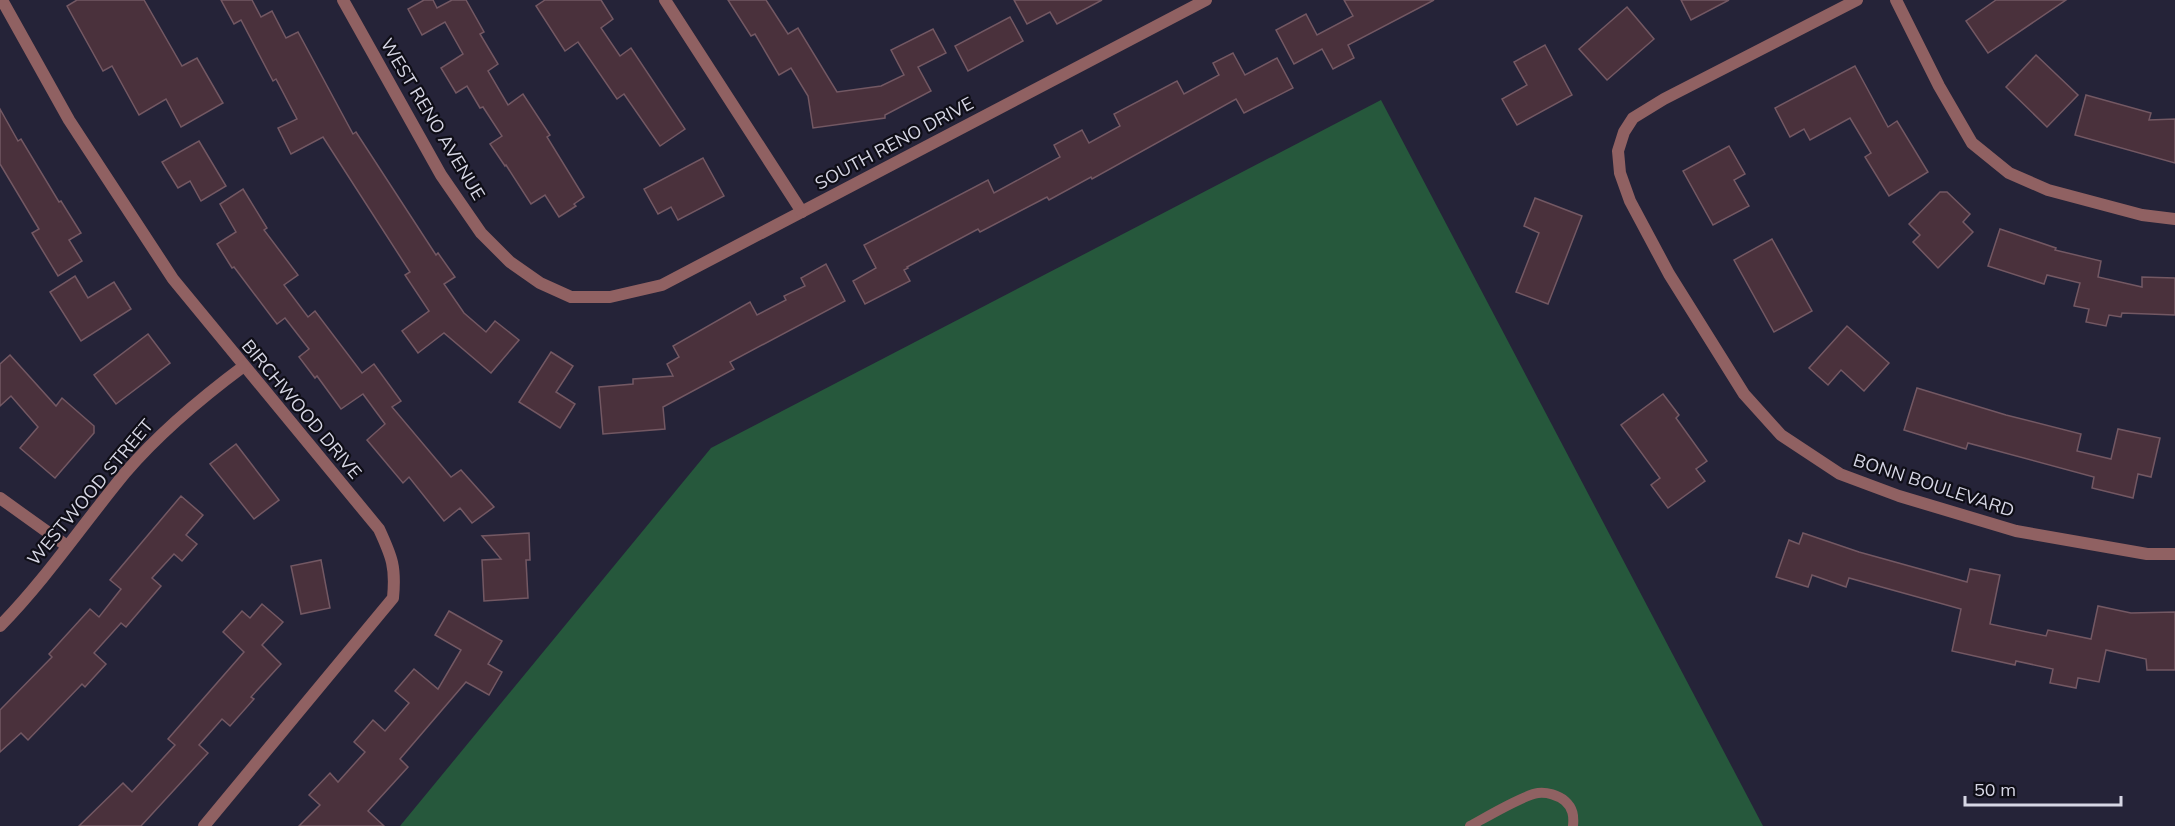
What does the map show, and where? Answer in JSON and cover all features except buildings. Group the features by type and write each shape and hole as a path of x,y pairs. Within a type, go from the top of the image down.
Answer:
{"street":[{"name":"BIRCHWOOD DRIVE","path":"2,0 69,120 173,279 379,529 392,557 395,578 393,598 204,826"},
{"name":"WEST RENO AVENUE","path":"343,0 441,175 482,233 510,262 540,283 571,297 592,297"},
{"path":"665,0 802,212"},
{"name":"SOUTH RENO DRIVE","path":"592,297 610,297 662,285 1206,0"},
{"name":"BONN BOULEVARD","path":"1857,0 1664,99 1634,118 1624,132 1618,152 1620,173 1630,201 1669,274 1744,394 1781,435 1840,474 1899,496 2016,531 2147,554 2175,554"},
{"path":"1896,0 1939,86 1972,142 2009,172 2048,190 2142,215 2175,219"},
{"name":"WESTWOOD STREET","path":"0,626 162,433 201,398 244,366"},
{"path":"0,498 67,546"}],"lane":[{"path":"1470,826 1504,807 1538,793 1559,796 1570,805 1574,817 1572,826"}],"green space":[{"path":"1381,100 1763,826 400,826 711,448"}]}
